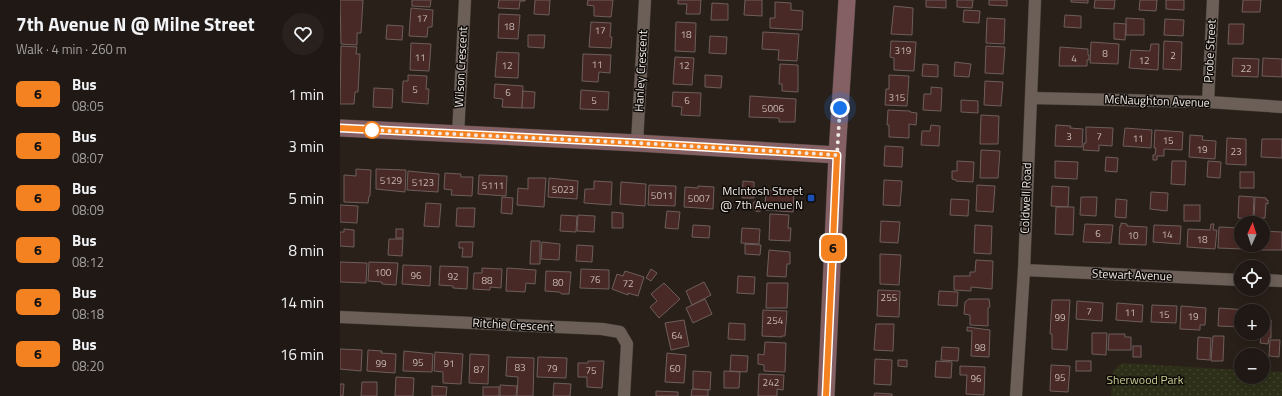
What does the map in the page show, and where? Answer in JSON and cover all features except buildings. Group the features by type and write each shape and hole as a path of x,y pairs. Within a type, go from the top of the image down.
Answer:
{"street":[{"name":"Wilson Crescent","path":"458,135 465,0"},
{"name":"Hanley Crescent","path":"637,143 645,0"},
{"path":"826,396 837,155 847,0"},
{"name":"Coldwell Road","path":"1016,396 1024,270 1036,0"},
{"name":"Probe Street","path":"1208,102 1213,0"},
{"name":"McNaughton Avenue","path":"1031,98 1208,102 1282,107"},
{"path":"340,128 837,155"},
{"name":"Stewart Avenue","path":"1024,270 1234,280"},
{"path":"1270,280 1282,281"},
{"name":"Ritchie Crescent","path":"340,317 602,329 620,332 627,344 624,396"}],"green space":[{"name":"Sherwood Park","path":"1122,363 1234,370 1234,384 1270,384 1270,371 1282,372 1282,396 1111,396 1113,371"}],"bus line":[{"name":"6","path":"340,128 837,155 826,396"}],"place":[{"name":"McIntosh Street @ 7th Avenue N","path":"811,198"}],"route":[{"path":"372,130 370,130 637,143 837,155 840,108"}]}
